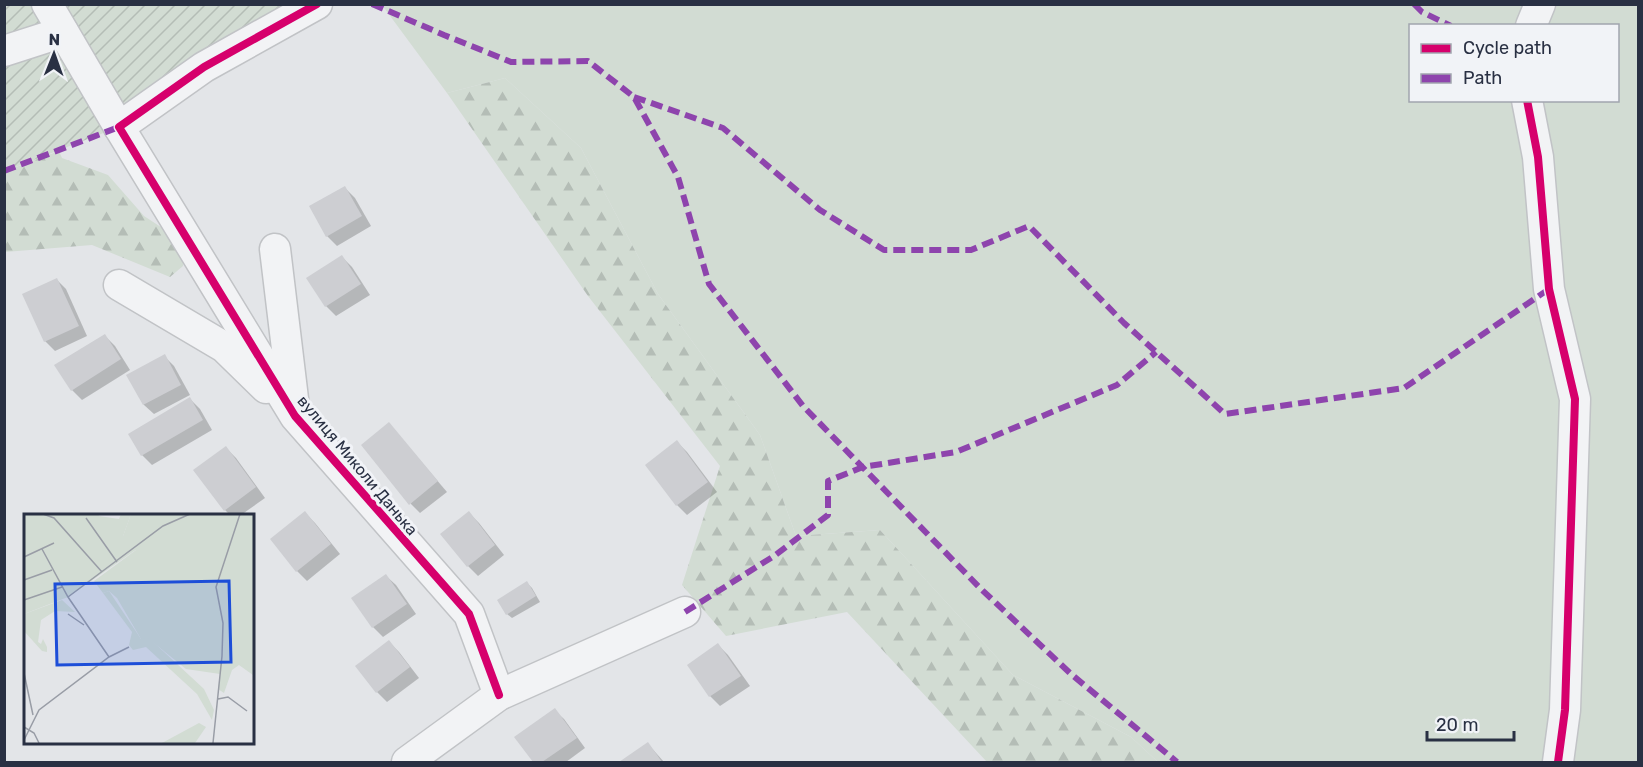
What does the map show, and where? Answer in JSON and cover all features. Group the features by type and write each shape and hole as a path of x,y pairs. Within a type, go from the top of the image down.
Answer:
{"street":[{"name":"вулиця Миколи Данька","path":"47,4 119,127 296,416 469,614 499,695"},
{"path":"119,127 204,67 317,4"},
{"path":"1532,24 1539,4"},
{"path":"4,51 63,32"},
{"path":"1527,102 1538,157 1549,289 1575,399 1565,710 1558,762"},
{"path":"275,249 296,416"},
{"path":"119,285 224,347 296,416"},
{"path":"407,762 499,695 685,612"}],"green space":[{"path":"5,5 317,5 119,127 5,171"},
{"path":"382,5 1638,5 1638,762 1158,762 1131,737 1013,675 880,530 796,536 760,435 658,294 581,148 505,78 447,93"},
{"path":"505,78 581,148 658,294 760,435 796,536 880,530 1013,675 1131,737 1158,762 987,762 847,612 726,636 682,585 720,466 588,296 447,93"},
{"path":"59,151 62,158 108,175 144,216 173,235 184,250 183,266 170,277 92,245 5,252 5,171"}],"building":[{"path":"345,186 362,216 326,237 309,206"},
{"path":"342,255 361,284 325,307 306,278"},
{"path":"57,278 79,326 44,342 22,294"},
{"path":"105,334 121,359 71,391 54,365"},
{"path":"165,354 181,385 143,405 126,375"},
{"path":"190,397 203,420 141,456 128,434"},
{"path":"389,422 438,481 409,505 361,445"},
{"path":"677,440 708,482 676,506 645,465"},
{"path":"226,446 256,487 224,511 193,470"},
{"path":"305,511 331,544 296,572 270,539"},
{"path":"469,511 495,545 467,567 440,534"},
{"path":"386,574 407,604 372,628 351,598"},
{"path":"527,581 536,596 506,615 497,600"},
{"path":"389,640 410,667 376,693 355,666"},
{"path":"718,643 741,676 709,697 687,665"},
{"path":"555,708 577,738 542,762 533,762 514,737"},
{"path":"648,742 662,762 619,762"}],"marked path":[{"path":"372,4 511,62 588,61 634,97 678,177 709,284 803,406 980,588 1071,674 1177,762"},
{"path":"1414,4 1422,12 1447,24"},
{"path":"634,97 723,128 820,210 884,250 971,250 1029,226 1124,323 1225,414 1404,388 1549,289"},
{"path":"4,171 119,127"},
{"path":"685,612 774,556 828,515 828,481 863,467 956,452 1117,385 1156,352"}],"cycle path":[{"path":"317,4 204,67 119,127 295,416 469,614 499,695"},
{"path":"1527,102 1538,157 1549,289 1575,399 1565,710 1558,762"}]}
